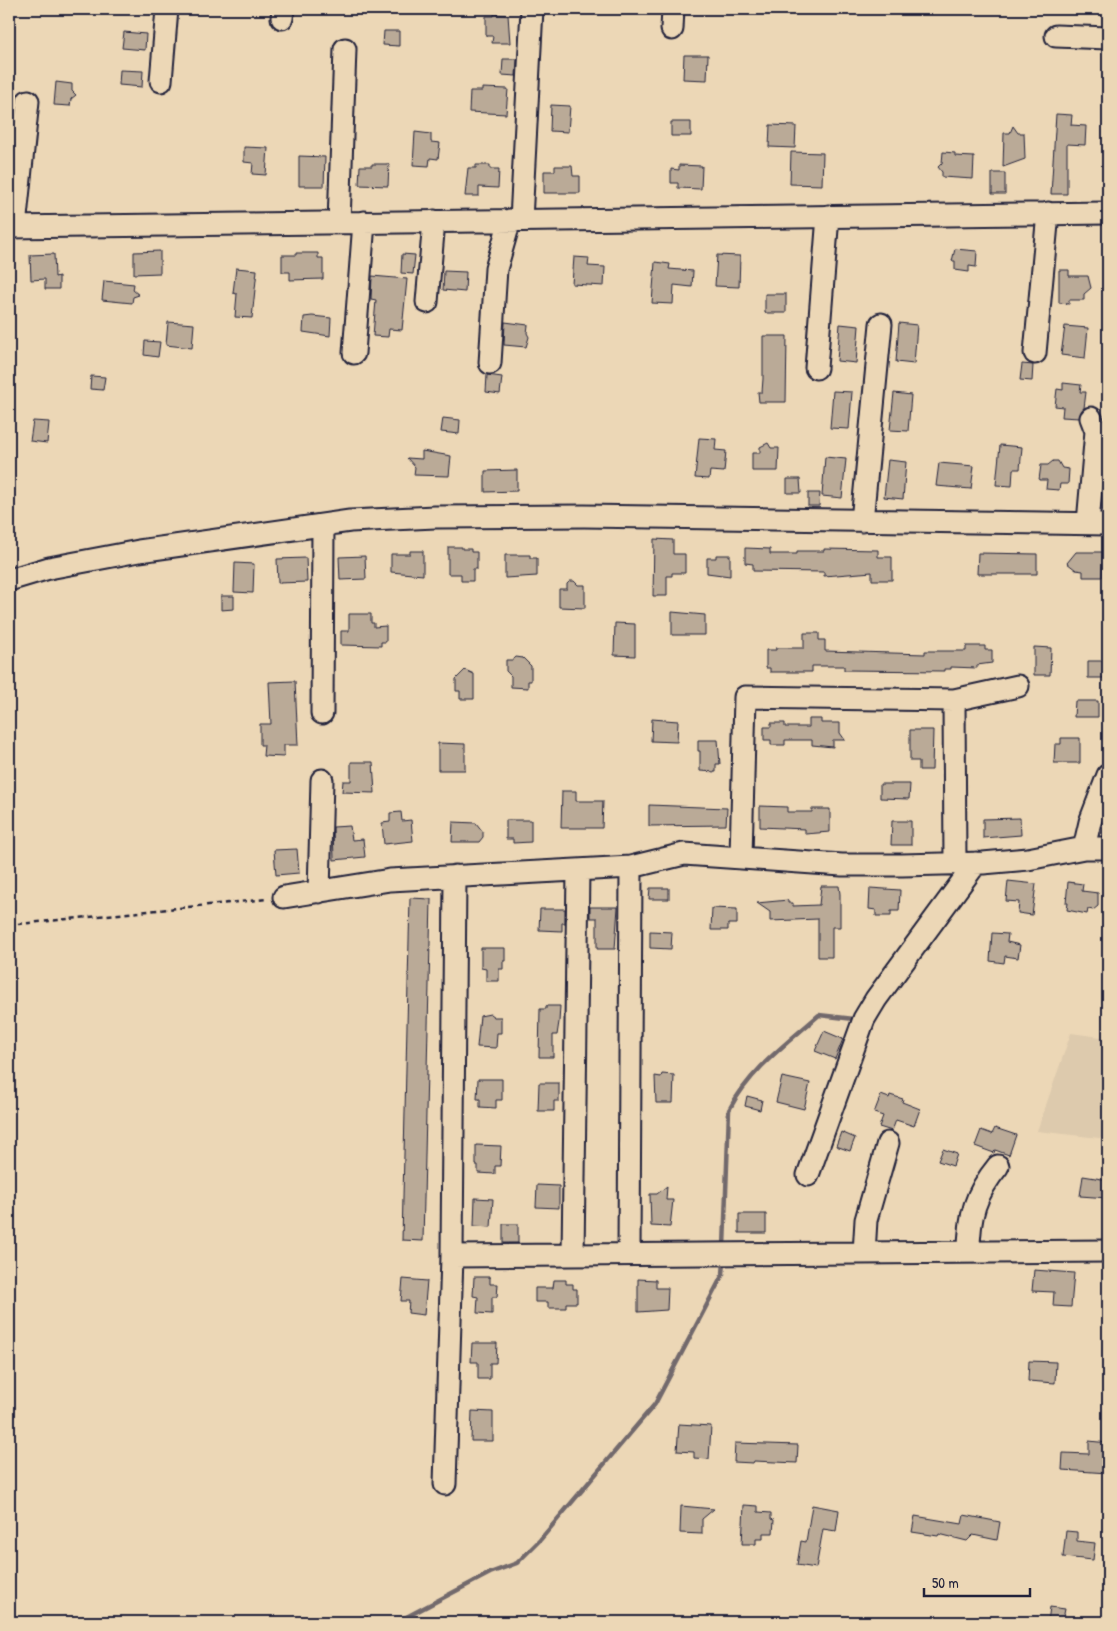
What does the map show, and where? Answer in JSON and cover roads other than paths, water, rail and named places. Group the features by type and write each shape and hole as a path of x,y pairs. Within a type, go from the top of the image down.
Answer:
{"street":[{"path":"161,81 167,9"},
{"path":"490,363 496,269 516,220 532,9"},
{"path":"1056,36 1108,38"},
{"path":"339,223 345,49"},
{"path":"28,100 12,227 1108,212"},
{"path":"1035,353 1048,212"},
{"path":"816,368 828,216"},
{"path":"427,302 434,221"},
{"path":"354,353 364,222"},
{"path":"862,520 881,324"},
{"path":"9,580 50,568 139,551 350,521 444,517 584,516 1098,524 1096,431 1090,418"},
{"path":"322,713 323,525"},
{"path":"741,857 745,698 954,700 1018,686"},
{"path":"954,700 955,863"},
{"path":"1084,848 1090,822 1108,775"},
{"path":"319,892 322,780"},
{"path":"284,897 390,880 631,867 684,854 842,866 976,863 1028,859 1084,848 1108,848"},
{"path":"808,1174 864,1019 876,999 976,863"},
{"path":"629,1254 631,867"},
{"path":"573,1255 578,870"},
{"path":"446,1484 452,1256 455,876"},
{"path":"864,1253 866,1220 888,1143"},
{"path":"969,1252 969,1227 974,1208 983,1184 998,1166"},
{"path":"452,1256 1108,1251"}],"waterway":[{"path":"724,1247 729,1110 747,1082 769,1058 819,1015 854,1019 856,1015"},
{"path":"397,1622 490,1573 517,1563 540,1540 655,1404 723,1274 724,1262"}]}
